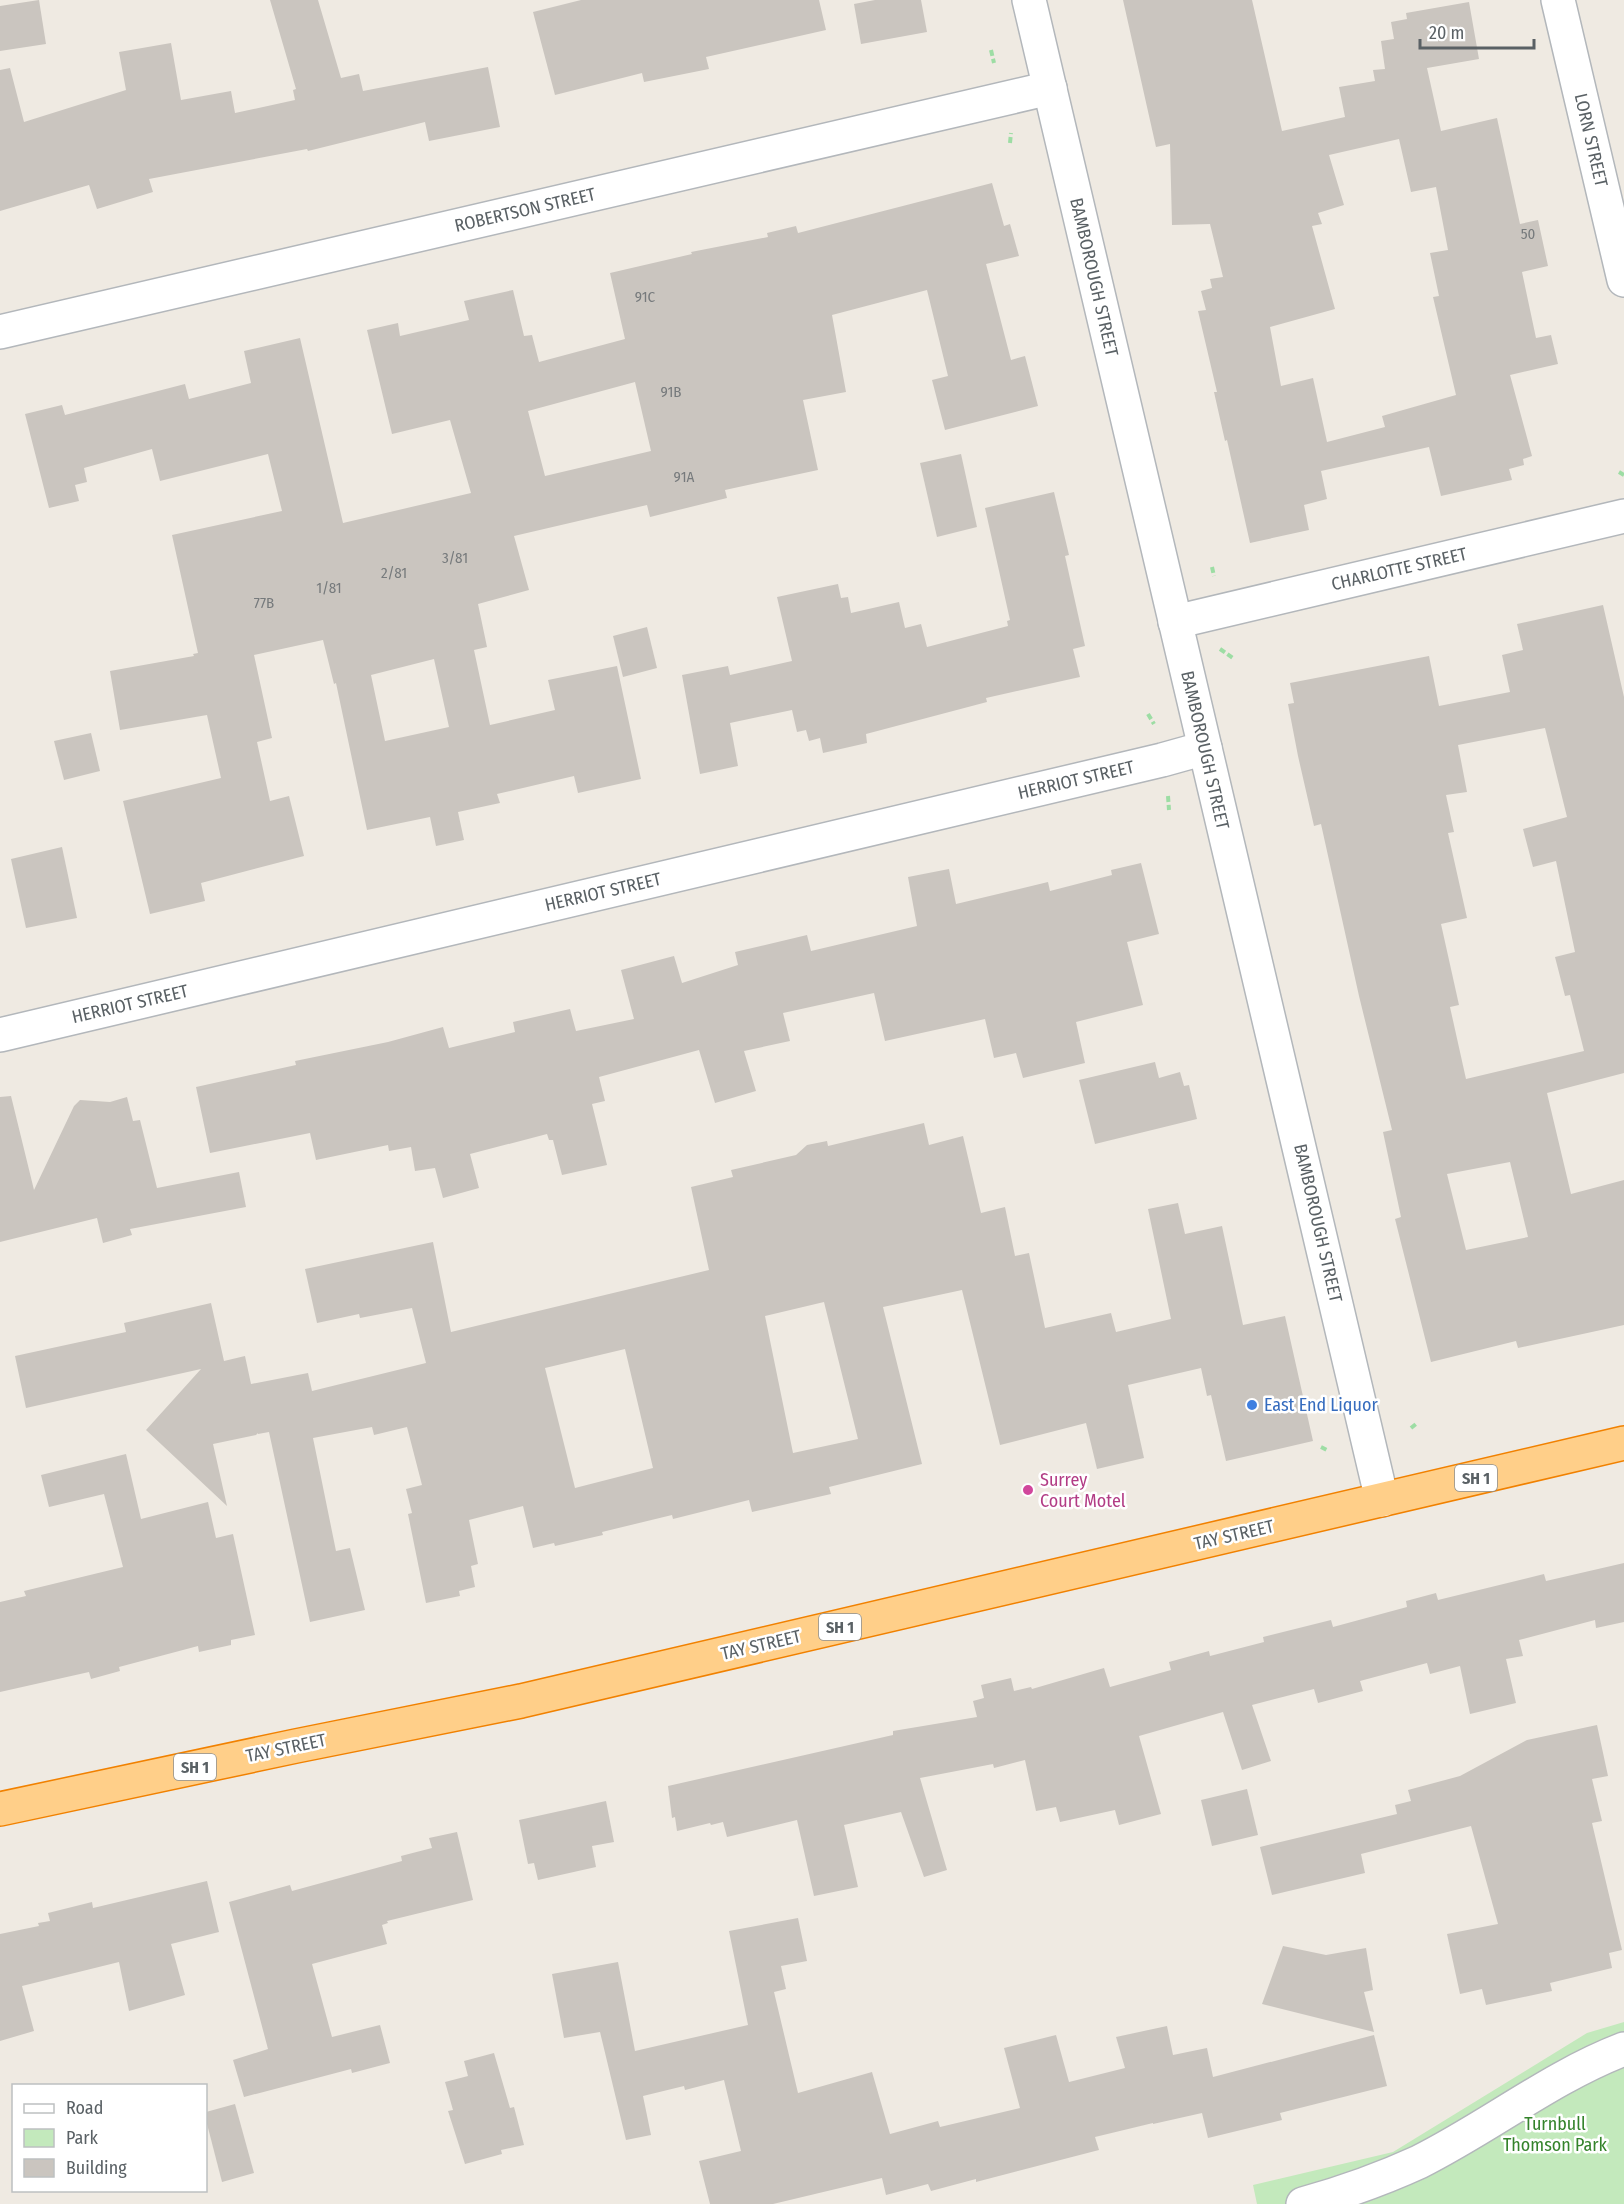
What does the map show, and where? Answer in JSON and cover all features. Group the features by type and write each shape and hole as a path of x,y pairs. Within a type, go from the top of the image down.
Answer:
{"highway":[{"name":"TAY STREET","path":"0,1809 521,1701 1624,1443"}],"street":[{"name":"BAMBOROUGH STREET","path":"1029,0 1382,1500"},
{"name":"LORN STREET","path":"1558,0 1624,280"},
{"name":"ROBERTSON STREET","path":"0,332 1050,88"},
{"name":"CHARLOTTE STREET","path":"1175,622 1624,516"},
{"name":"HERRIOT STREET","path":"0,1035 1139,766 1205,748"},
{"path":"1303,2204 1330,2196 1420,2161 1567,2076 1624,2049"}],"path":[{"path":"991,50 994,63"},
{"path":"1010,143 1011,132"},
{"path":"1619,472 1624,475"},
{"path":"1220,649 1233,658"},
{"path":"1148,714 1157,727"},
{"path":"1168,792 1169,810"},
{"path":"1411,1428 1416,1424"},
{"path":"1321,1447 1327,1450"}],"green space":[{"name":"Turnbull Thomson Park","path":"1624,2022 1624,2204 1257,2204 1253,2185 1393,2152 1587,2033"}],"building":[{"path":"39,0 46,44 0,51 0,6"},
{"path":"270,0 318,0 341,78 359,74 363,91 488,67 500,127 429,141 425,122 308,151 307,149 149,179 153,192 97,209 89,185 0,211 0,70 10,68 24,122 126,90 119,52 171,43 181,100 231,91 235,113 295,100 293,90 296,89"},
{"path":"581,0 819,0 826,30 706,57 709,69 644,82 642,73 555,95 533,12"},
{"path":"875,0 921,0 927,32 861,44 854,4"},
{"path":"1123,0 1252,0 1282,131 1345,117 1339,87 1375,81 1373,70 1385,69 1381,41 1394,39 1391,22 1407,19 1406,13 1469,2 1479,59 1427,68 1441,131 1497,118 1520,224 1538,220 1548,266 1522,272 1536,338 1551,335 1558,364 1510,375 1532,456 1523,459 1524,465 1509,469 1512,480 1441,496 1429,447 1321,471 1327,499 1304,505 1309,530 1250,543 1214,392 1217,392 1198,311 1206,310 1201,291 1212,288 1210,279 1223,277 1210,224 1172,225 1170,144 1156,147","holes":["1399,139 1411,192 1436,187 1448,250 1430,253 1439,296 1433,297 1456,395 1382,416 1385,427 1327,442 1313,378 1281,386 1270,327 1335,309 1312,226 1322,224 1318,213 1344,205 1329,155"]},
{"path":"992,183 1004,226 1010,224 1019,256 986,264 1011,360 1025,356 1038,406 945,430 932,380 948,376 927,290 832,315 846,392 803,400 818,470 725,490 727,498 650,517 647,505 514,536 529,590 478,604 487,647 474,650 490,725 555,710 548,680 617,666 641,779 578,793 574,776 497,794 500,803 458,812 464,840 436,846 430,817 367,830 336,683 334,684 323,640 254,655 272,738 257,742 270,801 289,796 304,856 201,883 205,901 150,914 123,801 221,778 207,715 120,730 110,671 194,656 193,654 198,653 172,535 282,511 268,454 160,481 152,449 84,468 87,482 75,485 79,501 49,508 25,414 62,405 65,415 185,384 189,399 251,383 244,351 300,338 343,523 471,493 450,420 392,434 367,330 398,323 400,336 469,320 464,301 513,290 524,336 532,335 539,362 625,339 610,273 692,254 691,252 768,237 767,233 796,226 798,233","holes":["635,382 651,451 545,476 528,411","434,659 449,727 385,741 371,675"]},
{"path":"961,454 977,527 937,537 920,463"},
{"path":"1054,492 1069,555 1065,556 1085,646 1073,649 1080,677 986,698 987,702 866,734 867,743 823,753 820,738 809,741 806,730 797,732 792,710 730,723 738,766 700,774 682,675 728,666 730,675 792,661 777,597 838,584 841,598 848,597 851,613 899,602 905,628 921,624 927,647 1008,626 1007,621 1010,620 985,508"},
{"path":"1603,605 1624,697 1624,1073 1547,1093 1571,1194 1624,1180 1624,1325 1518,1348 1516,1341 1431,1362 1395,1219 1401,1217 1383,1132 1392,1130 1359,996 1321,824 1314,826 1298,756 1288,704 1294,703 1290,683 1429,656 1439,706 1510,692 1502,655 1523,650 1517,624","holes":["1545,728 1567,817 1523,829 1533,867 1556,861 1575,952 1555,957 1565,996 1570,995 1584,1051 1466,1079 1450,1007 1459,1005 1441,924 1467,918 1448,833 1454,832 1446,795 1467,792 1458,745","1510,1162 1528,1237 1466,1250 1447,1174"]},
{"path":"647,627 657,668 623,677 613,636"},
{"path":"91,733 100,771 64,780 54,741"},
{"path":"62,847 77,918 26,928 11,859"},
{"path":"1141,863 1159,934 1127,942 1143,1005 1076,1022 1085,1063 1023,1078 1016,1053 994,1058 985,1019 885,1041 874,993 783,1013 790,1041 744,1051 756,1091 715,1103 699,1050 599,1077 605,1101 592,1104 607,1165 562,1175 553,1140 549,1140 547,1134 470,1154 479,1188 443,1198 435,1168 415,1171 411,1147 389,1151 388,1145 316,1160 310,1133 210,1153 196,1087 296,1065 295,1061 388,1042 443,1027 449,1048 515,1032 513,1022 570,1009 576,1031 634,1019 621,970 674,956 682,983 738,965 735,952 807,935 811,951 917,926 908,877 949,869 956,904 1048,882 1050,891 1112,875 1111,870"},
{"path":"1155,1062 1159,1078 1180,1072 1184,1086 1189,1085 1197,1119 1095,1144 1079,1080"},
{"path":"11,1096 34,1190 74,1106 80,1100 110,1102 127,1097 133,1121 140,1120 157,1188 239,1172 246,1207 130,1229 132,1235 103,1243 97,1218 0,1242 0,1097"},
{"path":"924,1123 929,1145 963,1136 981,1213 1005,1207 1015,1256 1029,1253 1045,1328 1111,1313 1116,1332 1171,1319 1148,1209 1178,1203 1185,1234 1222,1226 1243,1325 1285,1316 1313,1441 1226,1461 1211,1395 1207,1396 1201,1368 1128,1385 1144,1458 1097,1469 1086,1423 1000,1445 962,1290 883,1307 922,1464 829,1487 831,1494 752,1512 749,1500 673,1519 672,1515 555,1546 554,1543 533,1548 523,1506 469,1520 478,1564 471,1566 475,1587 459,1591 460,1596 426,1603 408,1514 412,1513 406,1489 422,1485 407,1427 374,1435 372,1427 313,1438 336,1551 350,1548 365,1610 310,1622 269,1432 213,1444 227,1506 146,1430 201,1369 26,1408 15,1356 126,1332 124,1323 211,1303 224,1361 245,1356 251,1384 308,1373 312,1391 426,1363 412,1308 360,1318 359,1314 317,1323 305,1269 433,1242 451,1332 709,1270 691,1187 733,1177 731,1170 796,1155 807,1145 827,1141 828,1146","holes":["824,1302 858,1439 793,1453 765,1316","625,1349 653,1468 575,1488 545,1368"]},
{"path":"126,1454 141,1519 208,1502 216,1538 233,1534 255,1635 231,1640 231,1645 199,1652 198,1646 119,1667 120,1671 91,1679 89,1672 0,1692 0,1602 26,1596 24,1591 123,1567 104,1494 49,1507 41,1475"},
{"path":"1624,1563 1624,1622 1596,1628 1595,1620 1519,1640 1523,1656 1506,1659 1516,1703 1470,1714 1460,1666 1430,1674 1427,1663 1360,1681 1363,1691 1318,1703 1314,1689 1252,1705 1271,1761 1242,1770 1223,1712 1139,1736 1161,1814 1119,1825 1115,1810 1060,1822 1056,1807 1036,1811 1025,1760 994,1768 993,1764 920,1778 947,1870 924,1877 901,1812 844,1825 858,1887 814,1896 797,1820 727,1837 723,1822 677,1831 675,1817 672,1818 668,1786 893,1735 893,1731 977,1717 973,1701 984,1698 981,1685 1011,1678 1014,1691 1031,1687 1032,1689 1104,1668 1110,1687 1171,1670 1169,1662 1209,1651 1210,1656 1264,1642 1263,1637 1331,1620 1333,1627 1407,1607 1406,1601 1436,1593 1438,1600 1544,1574 1546,1581"},
{"path":"1597,1725 1608,1776 1592,1779 1602,1821 1592,1823 1622,1950 1609,1953 1612,1968 1550,1983 1552,1991 1486,2005 1482,1989 1460,1994 1447,1934 1498,1924 1471,1826 1361,1854 1365,1873 1272,1895 1260,1847 1397,1814 1395,1805 1411,1801 1408,1790 1460,1776 1527,1740"},
{"path":"1247,1789 1258,1835 1212,1846 1201,1800"},
{"path":"606,1801 614,1842 592,1846 596,1867 538,1880 534,1863 528,1864 519,1820"},
{"path":"457,1832 473,1900 387,1921 388,1923 382,1925 387,1944 312,1964 332,2037 380,2025 390,2063 352,2073 351,2069 244,2097 233,2060 268,2049 229,1902 290,1885 292,1891 402,1861 401,1856 432,1848 429,1838"},
{"path":"207,1881 219,1932 171,1944 185,1995 129,2011 119,1962 22,1986 34,2031 0,2041 0,1934 39,1926 38,1923 50,1921 48,1913 92,1902 93,1908"},
{"path":"798,1918 807,1961 781,1966 786,1989 774,1992 798,2093 872,2072 890,2134 938,2121 940,2127 1020,2108 1004,2048 1056,2035 1069,2082 1125,2068 1116,2037 1167,2026 1173,2055 1207,2048 1213,2077 1374,2035 1387,2086 1280,2113 1282,2120 1208,2138 1202,2113 1153,2123 1095,2137 1099,2150 976,2182 976,2179 931,2191 928,2184 886,2195 882,2178 773,2204 710,2204 699,2161 741,2151 724,2080 685,2090 684,2086 643,2096 651,2135 626,2140 600,2032 564,2038 552,1974 618,1962 635,2051 748,2025 729,1931"},
{"path":"1283,1946 1326,1955 1366,1948 1373,1990 1364,1992 1374,2032 1262,2004"},
{"path":"494,2053 510,2108 514,2107 524,2145 501,2150 502,2154 465,2164 448,2111 453,2110 445,2082 468,2076 464,2061"},
{"path":"235,2104 254,2173 222,2182 207,2124 207,2112"}],"place":[{"name":"East End Liquor","path":"1252,1405"},
{"name":"Surrey Court Motel","path":"1028,1490"}]}
